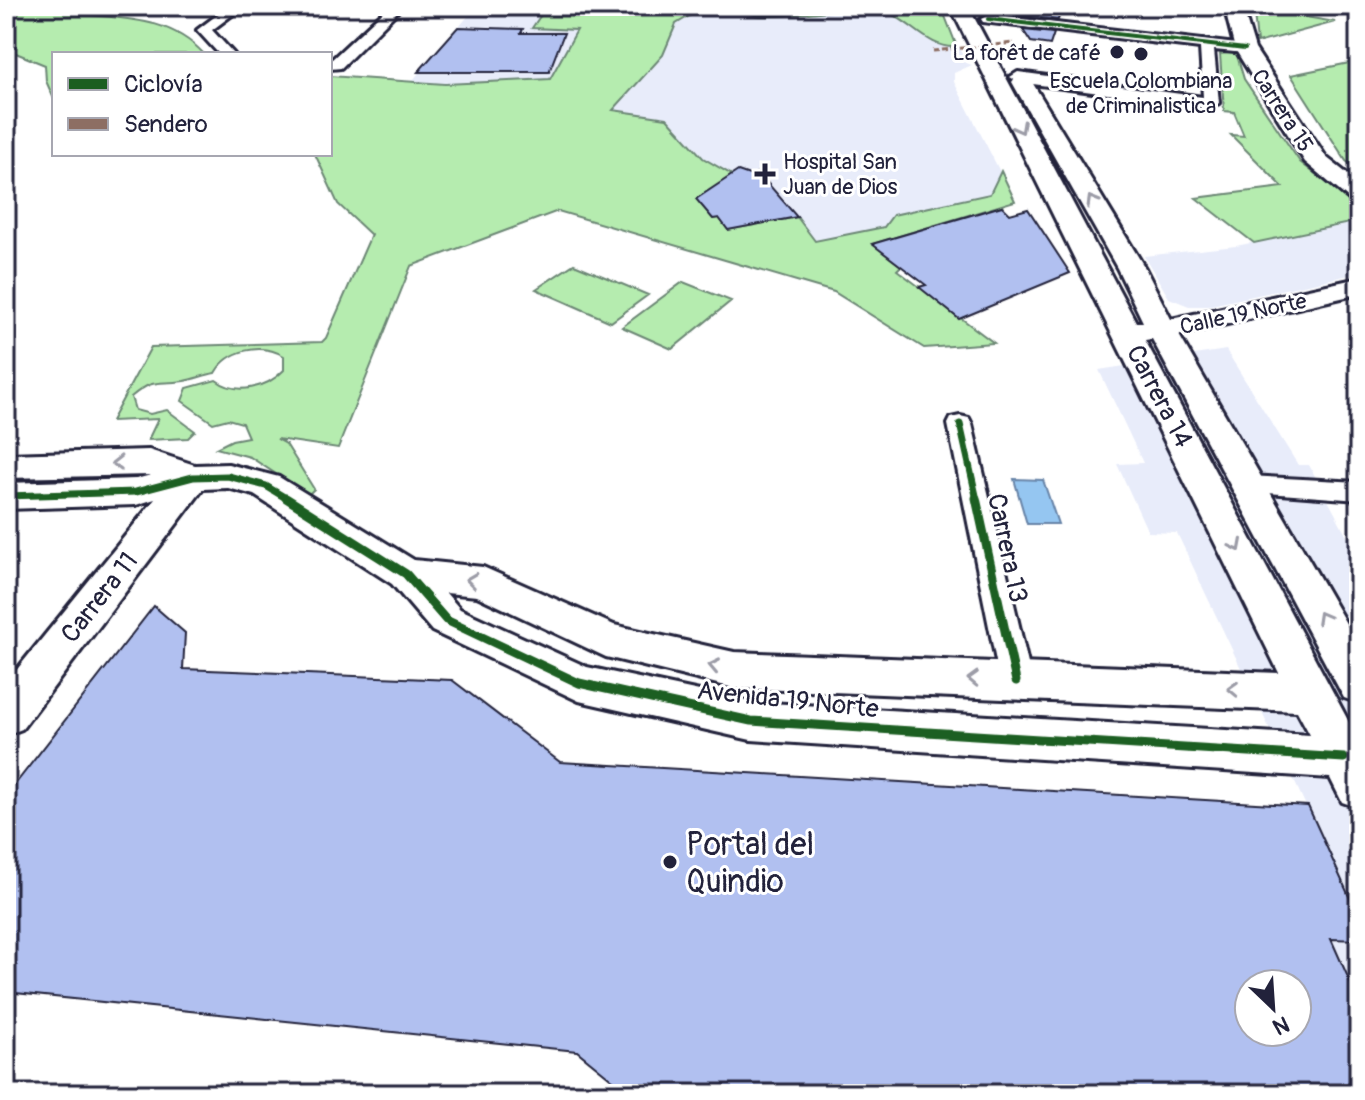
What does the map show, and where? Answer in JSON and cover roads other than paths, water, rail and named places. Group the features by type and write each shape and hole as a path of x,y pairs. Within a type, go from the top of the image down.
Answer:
{"street":[{"path":"225,52 204,30 237,6"},
{"path":"333,65 396,6"},
{"name":"Carrera 14","path":"959,6 1143,331 1311,693 1352,772"},
{"name":"Carrera 15","path":"1233,6 1245,49 1317,162 1359,195"},
{"path":"985,12 1245,49"},
{"name":"Carrera 14","path":"985,12 1018,77 1131,268 1143,331 1249,485 1359,685"},
{"name":"Carrera 15","path":"1018,77 1211,103 1207,46"},
{"name":"Calle 19 Norte","path":"1143,331 1359,286"},
{"name":"Carrera 13","path":"960,424 1016,681"},
{"name":"Avenida 19 Norte","path":"6,466 149,462 193,477"},
{"name":"Avenida 19 Norte","path":"6,496 136,492 193,477 228,476 266,486 406,574 446,620 579,683 695,711 751,721 1352,772"},
{"name":"Carrera 11","path":"6,716 193,477"},
{"path":"1249,485 1359,491"},
{"name":"Avenida 19 Norte","path":"406,574 483,582 606,640 734,670 1311,693"}],"water":[{"path":"1014,479 1043,480 1058,524 1027,524"}],"place":[{"name":"La forêt de café","path":"1117,52"},
{"name":"Escuela Colombiana de Criminalistica","path":"1141,54"},
{"name":"Hospital San Juan de Dios","path":"765,174"},
{"name":"Portal del Quindio","path":"670,862"}]}
